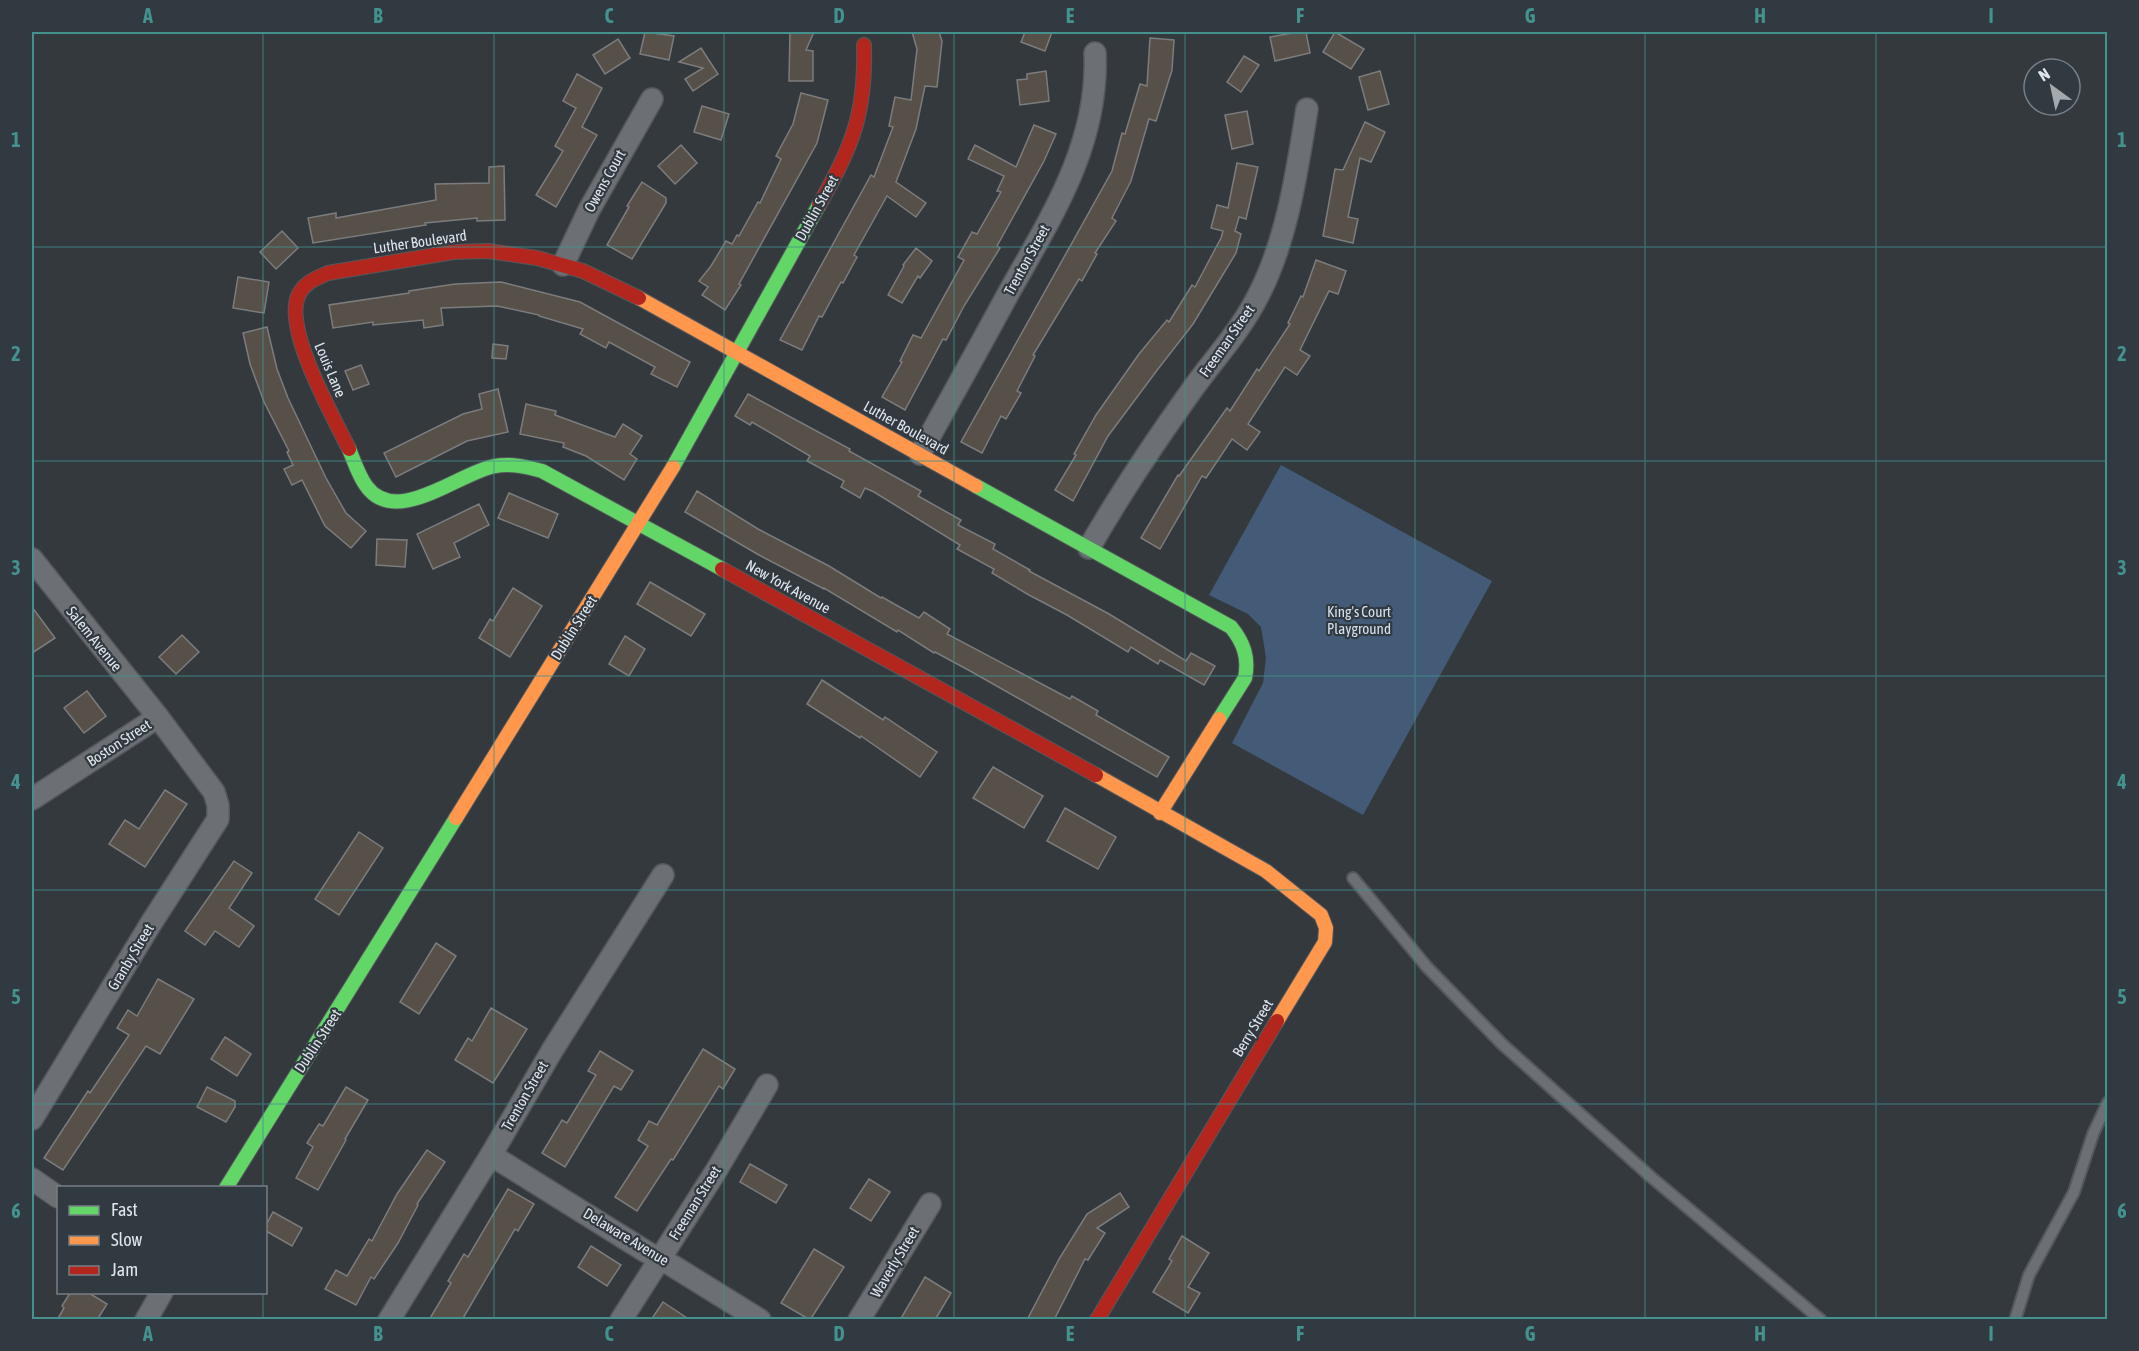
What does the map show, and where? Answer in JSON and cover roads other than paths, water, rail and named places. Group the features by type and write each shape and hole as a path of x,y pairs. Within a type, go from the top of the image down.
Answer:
{"street":[{"name":"Dublin Street","path":"227,1186 357,980 681,453 834,178 854,136 865,82 864,45"},
{"name":"Trenton Street","path":"920,454 1047,224 1079,160 1093,105 1096,79 1095,53"},
{"name":"Owens Court","path":"563,265 589,210 652,99"},
{"name":"Freeman Street","path":"1089,548 1147,453 1237,331 1257,298 1270,270 1280,237 1299,161 1307,109"},
{"name":"Luther Boulevard","path":"349,269 473,251 488,251 537,258 584,271 617,286 1231,627 1246,650 1248,664 1245,678 1160,813"},
{"name":"Louis Lane","path":"349,269 313,277 304,284 295,305 297,328 303,351 367,488 376,497 386,502"},
{"name":"New York Avenue","path":"386,502 400,504 414,501 493,466 513,465 548,473 1046,747 1160,813"},
{"name":"Salem Avenue","path":"32,559 158,717"},
{"name":"Boston Street","path":"32,799 158,717 214,792"},
{"name":"Granby Street","path":"32,1119 150,925 218,819 218,805 214,792"},
{"name":"Berry Street","path":"1097,1320 1325,942 1327,934 1326,924 1321,915 1266,871 1160,813"},
{"name":"Trenton Street","path":"389,1320 491,1155 553,1049 663,875"},
{"name":"Freeman Street","path":"621,1320 767,1085"},
{"name":"Delaware Avenue","path":"491,1155 760,1320"},
{"path":"32,1179 57,1196"},
{"name":"Waverly Street","path":"859,1320 930,1204"},
{"path":"146,1320 161,1294"}],"lane":[{"path":"1353,878 1427,967 1502,1044 1660,1184 1821,1320"},
{"path":"2015,1320 2030,1275 2074,1192 2093,1134 2108,1102"}],"park label":[{"name":"King's Court Playground","path":"1359,620"}]}
